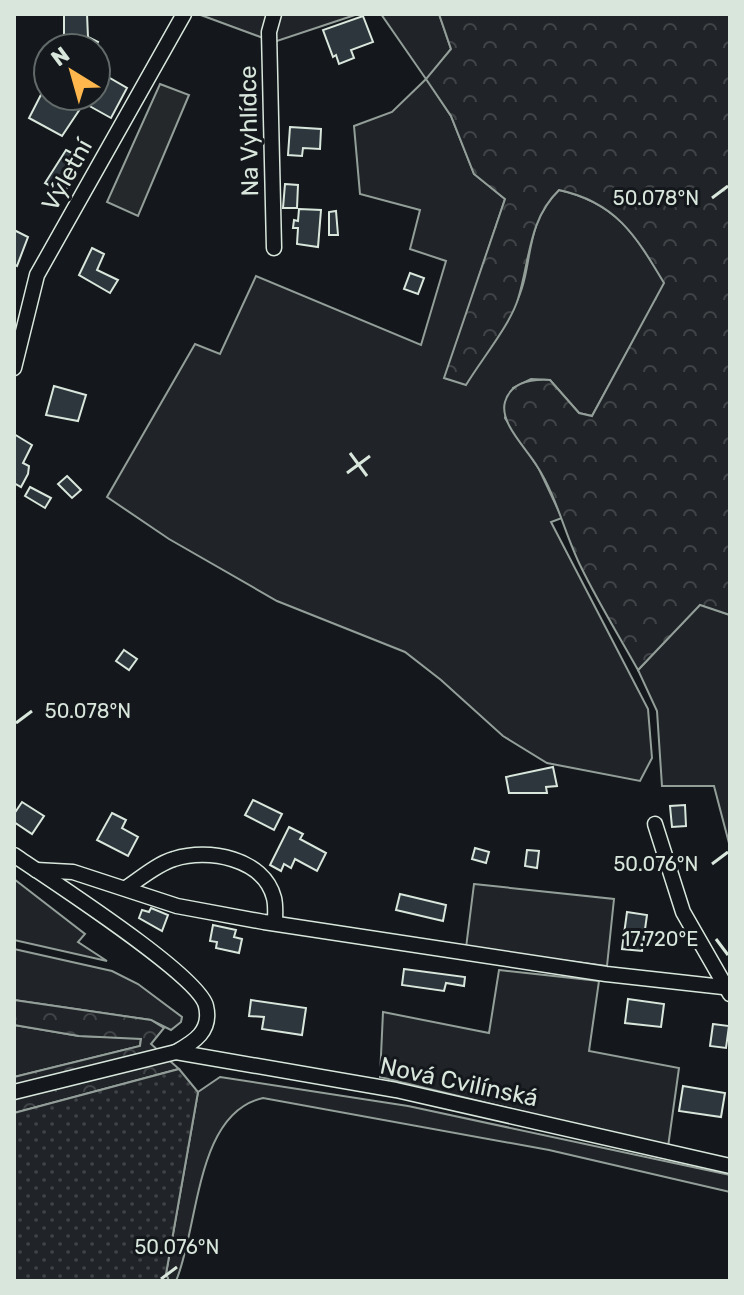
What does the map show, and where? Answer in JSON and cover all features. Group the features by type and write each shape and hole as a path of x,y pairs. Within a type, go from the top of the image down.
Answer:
{"street":[{"name":"Výletní","path":"14,368 37,275 184,14"},
{"name":"Na Vyhlídce","path":"274,14 269,32 274,248"},
{"path":"655,824 683,912 727,990"},
{"path":"126,888 175,858 205,854 229,858 260,874 268,885 274,899 275,923"},
{"name":"Nová Cvilínská","path":"14,855 184,976 206,1004 206,1027 199,1039 176,1052 14,1092"},
{"path":"36,870 73,872 177,906 606,974 727,990"},
{"name":"Nová Cvilínská","path":"176,1052 396,1090 730,1166"}],"green space":[{"path":"198,14 358,14 274,42"},
{"path":"381,14 439,14 451,49 427,79 451,116 474,174 505,199 445,378 466,384 504,325 521,291 539,218 559,190 596,203 610,212 634,236 665,283 592,416 579,413 550,380 531,379 513,388 505,418 539,469 562,518 551,522 648,709 652,758 640,781 547,763 503,736 405,652 277,601 169,539 107,497 195,344 220,354 256,276 421,345 446,261 410,249 420,210 360,194 354,126 392,112 426,79"},
{"path":"439,14 730,14 730,615 700,605 638,670 581,567 544,478 515,436 504,410 508,395 517,386 530,381 550,380 579,413 592,416 664,283 634,236 610,212 596,203 559,190 541,214 518,299 502,331 466,385 444,378 505,199 474,174 451,116 426,79 451,49"},
{"path":"700,604 730,615 730,847 714,786 662,786 657,711 638,670"},
{"path":"14,879 85,934 78,942 107,961 14,940"},
{"path":"474,884 614,899 607,966 466,948"},
{"path":"14,949 112,971 138,984 182,1017 181,1022 171,1030 151,1020 14,1000"},
{"path":"499,970 599,981 589,1051 679,1068 668,1147 380,1077 383,1012 489,1033"},
{"path":"14,1000 151,1020 164,1028 151,1044 179,1069 14,1113 14,1077 140,1046 141,1039 79,1036 14,1025"},
{"path":"14,1025 79,1036 141,1038 140,1046 14,1077"},
{"path":"179,1069 198,1092 166,1274 169,1281 14,1281 14,1113"},
{"path":"220,1077 408,1106 730,1175 730,1192 549,1150 263,1098 241,1108 224,1125 212,1148 184,1258 176,1281 169,1281 166,1274 198,1092"}],"shaded area":[{"path":"160,84 189,95 138,216 107,202"}],"building":[{"path":"64,14 87,14 88,32 64,32"},
{"path":"363,16 373,42 351,50 354,58 339,64 336,55 333,57 323,30"},
{"path":"112,79 127,88 111,118 100,112 112,112"},
{"path":"32,112 78,112 62,136 29,118"},
{"path":"290,127 321,129 320,149 303,148 302,156 288,155"},
{"path":"66,150 83,159 64,193 45,183"},
{"path":"285,184 298,185 297,208 283,208"},
{"path":"299,209 321,210 318,247 297,244 298,228 293,228 294,220 298,221"},
{"path":"336,211 338,235 329,235 329,212"},
{"path":"14,230 28,237 17,266 14,264"},
{"path":"92,248 104,254 97,270 118,280 110,293 79,275"},
{"path":"410,273 424,278 418,294 404,289"},
{"path":"54,386 86,395 78,421 46,415"},
{"path":"14,434 32,445 23,463 29,466 21,487 14,483"},
{"path":"67,476 81,490 72,498 58,484"},
{"path":"30,487 51,498 45,508 25,496"},
{"path":"124,650 137,659 129,670 116,661"},
{"path":"553,767 557,786 546,787 547,793 509,793 506,777"},
{"path":"253,800 282,814 274,830 245,815"},
{"path":"22,802 44,816 32,834 14,822 14,814"},
{"path":"685,805 686,826 672,827 670,806"},
{"path":"112,813 126,820 122,828 138,837 128,856 97,840"},
{"path":"289,827 303,834 300,839 326,853 317,871 295,859 291,868 284,864 281,871 270,865"},
{"path":"475,848 489,852 486,863 472,859"},
{"path":"527,850 539,851 537,868 525,866"},
{"path":"400,894 446,905 443,921 396,910"},
{"path":"151,908 168,915 162,931 139,918 142,910 149,912"},
{"path":"627,912 647,915 642,951 622,949"},
{"path":"213,925 236,930 234,937 242,939 239,953 216,948 217,942 210,941"},
{"path":"404,969 465,977 464,986 446,983 444,991 402,985"},
{"path":"628,999 664,1004 661,1027 625,1023"},
{"path":"251,1000 306,1008 302,1035 262,1029 264,1017 249,1016"},
{"path":"713,1024 729,1026 726,1048 710,1046"},
{"path":"683,1086 725,1093 721,1117 679,1111"}]}
